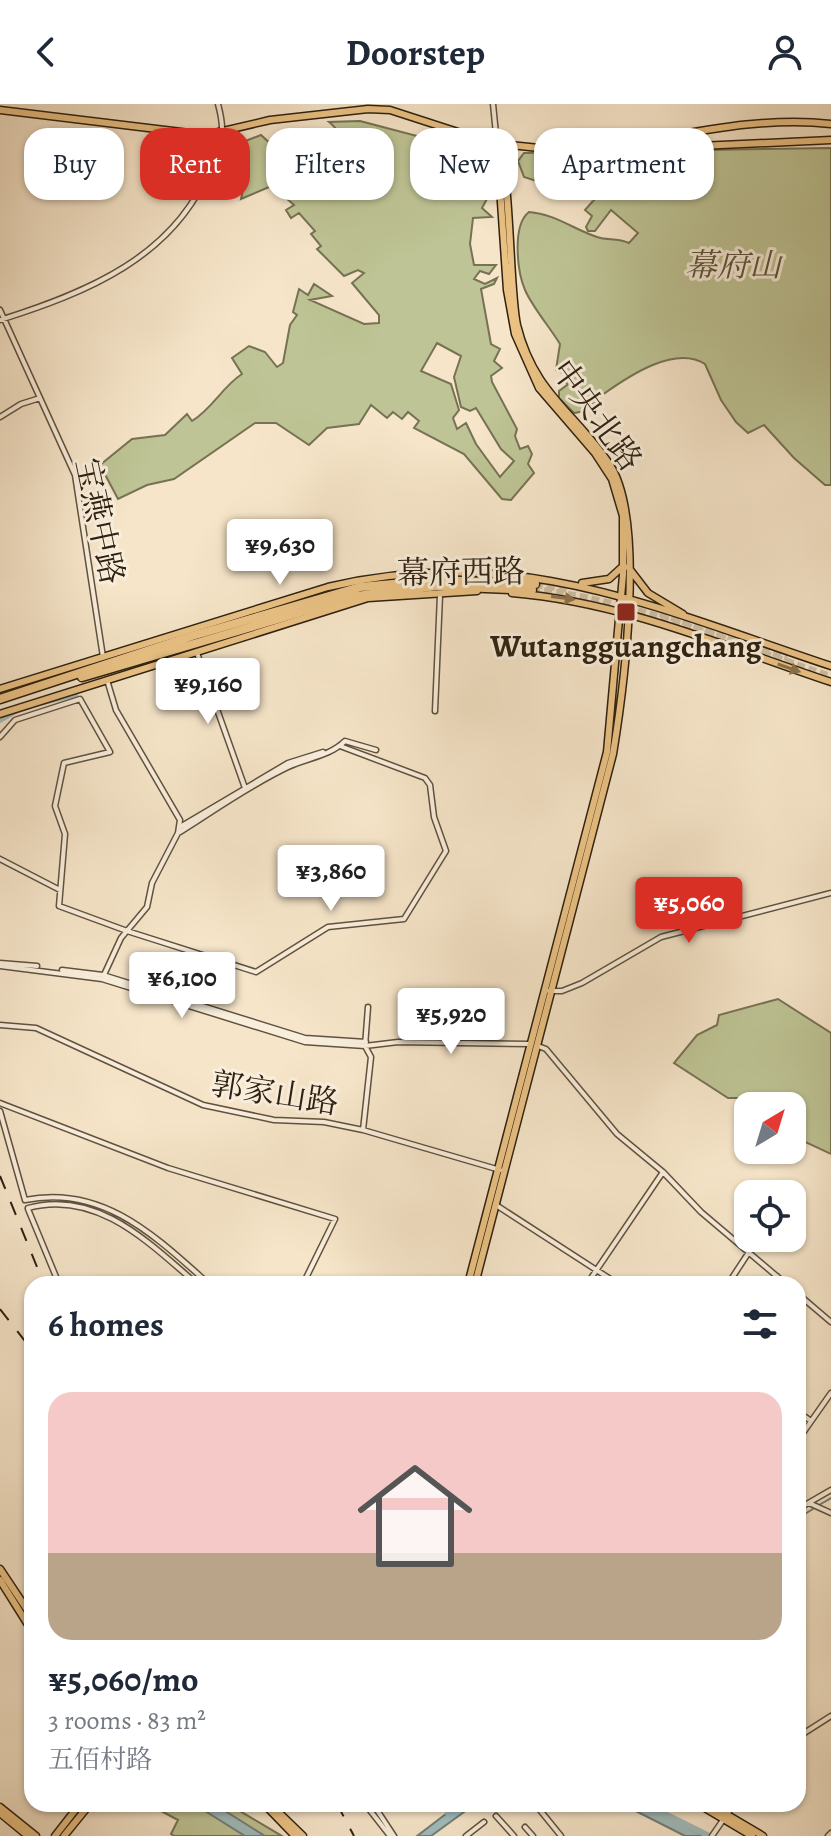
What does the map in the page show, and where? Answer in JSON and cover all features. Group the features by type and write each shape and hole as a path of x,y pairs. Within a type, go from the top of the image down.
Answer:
{"highway":[{"name":"幕府西路","path":"0,701 88,672 360,587 437,580 534,587 467,585 373,593 196,647 88,672"}],"main road":[{"path":"240,128 270,120 379,109 440,128"},
{"path":"0,112 143,128"},
{"path":"714,130 805,121 831,124"},
{"path":"714,145 831,140"},
{"path":"477,1276 549,990 613,754 626,567 623,516 612,479 539,388 515,334 507,290 501,200"},
{"path":"571,583 602,582 615,577 626,567"},
{"path":"626,567 648,593 692,620"},
{"name":"幕府西路","path":"0,689 367,578 494,572 571,583"},
{"path":"571,583 625,597 831,666"},
{"name":"幕府西路","path":"0,714 196,647 368,598 440,592 539,595 624,611 831,682"},
{"path":"470,1276 503,1171"},
{"path":"0,1569 3,1582 24,1618"},
{"path":"3,1582 24,1605"},
{"path":"0,1807 36,1836"},
{"path":"55,1836 74,1812"},
{"path":"64,1836 84,1812"},
{"path":"278,1812 295,1836"},
{"path":"279,1812 303,1836"},
{"path":"715,1812 763,1836"},
{"path":"719,1812 752,1836"},
{"path":"0,1813 28,1836"}],"street":[{"path":"218,104 224,128"},
{"path":"493,104 496,128"},
{"path":"2,320 104,282 162,242 195,200"},
{"name":"宝燕中路","path":"0,310 75,475 103,657"},
{"path":"0,417 21,404 40,398"},
{"path":"435,711 440,592"},
{"path":"196,647 246,790"},
{"path":"102,979 127,931 147,907 152,883 179,830 180,820 116,710 107,678"},
{"path":"0,737 15,720 80,699 110,752 64,763 55,806 65,834 59,906 256,972 328,927 404,919 446,851 434,817 430,785 425,778 340,746"},
{"path":"179,830 246,790 289,767 330,752 345,741 376,750"},
{"path":"179,830 288,763 330,752"},
{"path":"0,859 60,890"},
{"path":"549,990 582,983 661,937 831,893"},
{"path":"0,964 102,979 305,1042 535,1045 546,1049 617,1134 663,1172 701,1212 734,1240"},
{"path":"0,964 103,975 305,1038 366,1044"},
{"path":"363,1130 371,1057 366,1044 368,1007"},
{"name":"郭家山路","path":"0,1025 36,1028 203,1105 274,1120 324,1122 363,1130 503,1171"},
{"path":"0,1103 168,1168 335,1219 307,1276"},
{"path":"0,1111 25,1200 56,1276"},
{"path":"593,1276 663,1172"},
{"path":"25,1200 55,1197 88,1201 120,1213 139,1223 200,1276"},
{"path":"55,1197 52,1201 55,1204"},
{"path":"28,1208 55,1204 85,1208 116,1220 135,1231 188,1276"},
{"path":"496,1205 606,1276"},
{"path":"733,1276 749,1252 777,1276"},
{"path":"806,1301 831,1322"},
{"path":"806,1428 831,1393"},
{"path":"806,1418 811,1421"},
{"path":"806,1505 831,1490"},
{"path":"809,1503 831,1513"},
{"path":"806,1732 831,1716"},
{"path":"372,1812 392,1835"},
{"path":"378,1812 392,1835"},
{"path":"542,1812 561,1836"},
{"path":"712,1836 727,1812"},
{"path":"496,1816 514,1836"},
{"path":"466,1836 484,1822"},
{"path":"525,1827 533,1836"}],"green space":[{"path":"360,121 387,128 335,128 329,122"},
{"path":"394,130 410,134 410,200 486,200 482,208 492,217 473,218 470,244 474,265 496,265 489,274 480,271 474,279 485,284 497,278 494,284 481,289 491,344 500,349 494,361 502,368 491,376 492,382 517,429 515,436 520,449 528,446 532,454 528,464 534,473 511,500 502,499 464,454 414,428 419,421 408,412 402,419 393,412 387,418 371,405 359,424 327,428 309,445 276,423 255,423 174,479 147,485 118,499 100,465 132,439 165,435 187,414 192,421 199,416 242,374 232,358 249,346 265,352 277,367 283,363 290,325 297,315 293,312 299,289 308,295 314,284 332,296 310,300 364,324 379,323 379,315 352,283 364,273 358,270 344,276 317,249 321,246 311,234 315,231 299,213 291,218 286,210 294,205 288,200 394,200","holes":["437,343 461,356 454,377 461,407 470,411 476,408 501,449 514,461 500,477 476,444 466,423 457,429 453,418 459,410 451,384 421,371"]},
{"path":"261,135 266,140 266,188 250,195 250,139"},
{"name":"幕府山","path":"831,148 831,485 825,485 794,458 764,425 748,433 721,400 705,364 693,359 680,358 653,365 579,412 574,413 559,398 559,391 567,385 565,374 556,370 560,344 528,297 520,272 518,237 524,218 529,212 538,213 597,237 629,243 638,233 611,210 595,231 588,231 586,227 592,216 585,210 594,200 714,200 714,150"},
{"name":"幕府山","path":"524,153 534,153 534,180 524,177 518,161"},
{"path":"778,999 831,1033 831,1154 806,1142 806,1092 734,1092 734,1098 728,1098 674,1063 697,1035 717,1025 719,1015"},
{"path":"163,1812 242,1812 282,1836 174,1836 171,1834 178,1820"}],"water":[{"path":"207,1812 227,1812 265,1836 245,1836"},
{"path":"448,1812 464,1812 431,1836 417,1836"},
{"path":"638,1812 660,1812 704,1836 685,1836"}],"waterway":[{"path":"43,703 76,695"},
{"path":"0,721 19,710"},
{"path":"819,1505 831,1498"},
{"path":"806,1513 813,1509"},
{"path":"661,1812 709,1836"}],"tunnel":[{"path":"535,584 570,589"},
{"path":"532,590 570,595 646,613 831,677"},
{"path":"660,613 787,657"}],"railway":[{"path":"0,1176 41,1276"},
{"path":"0,1309 24,1340"},
{"path":"341,1812 354,1836"}],"place":[{"name":"Wutangguangchang","path":"626,612"}]}
